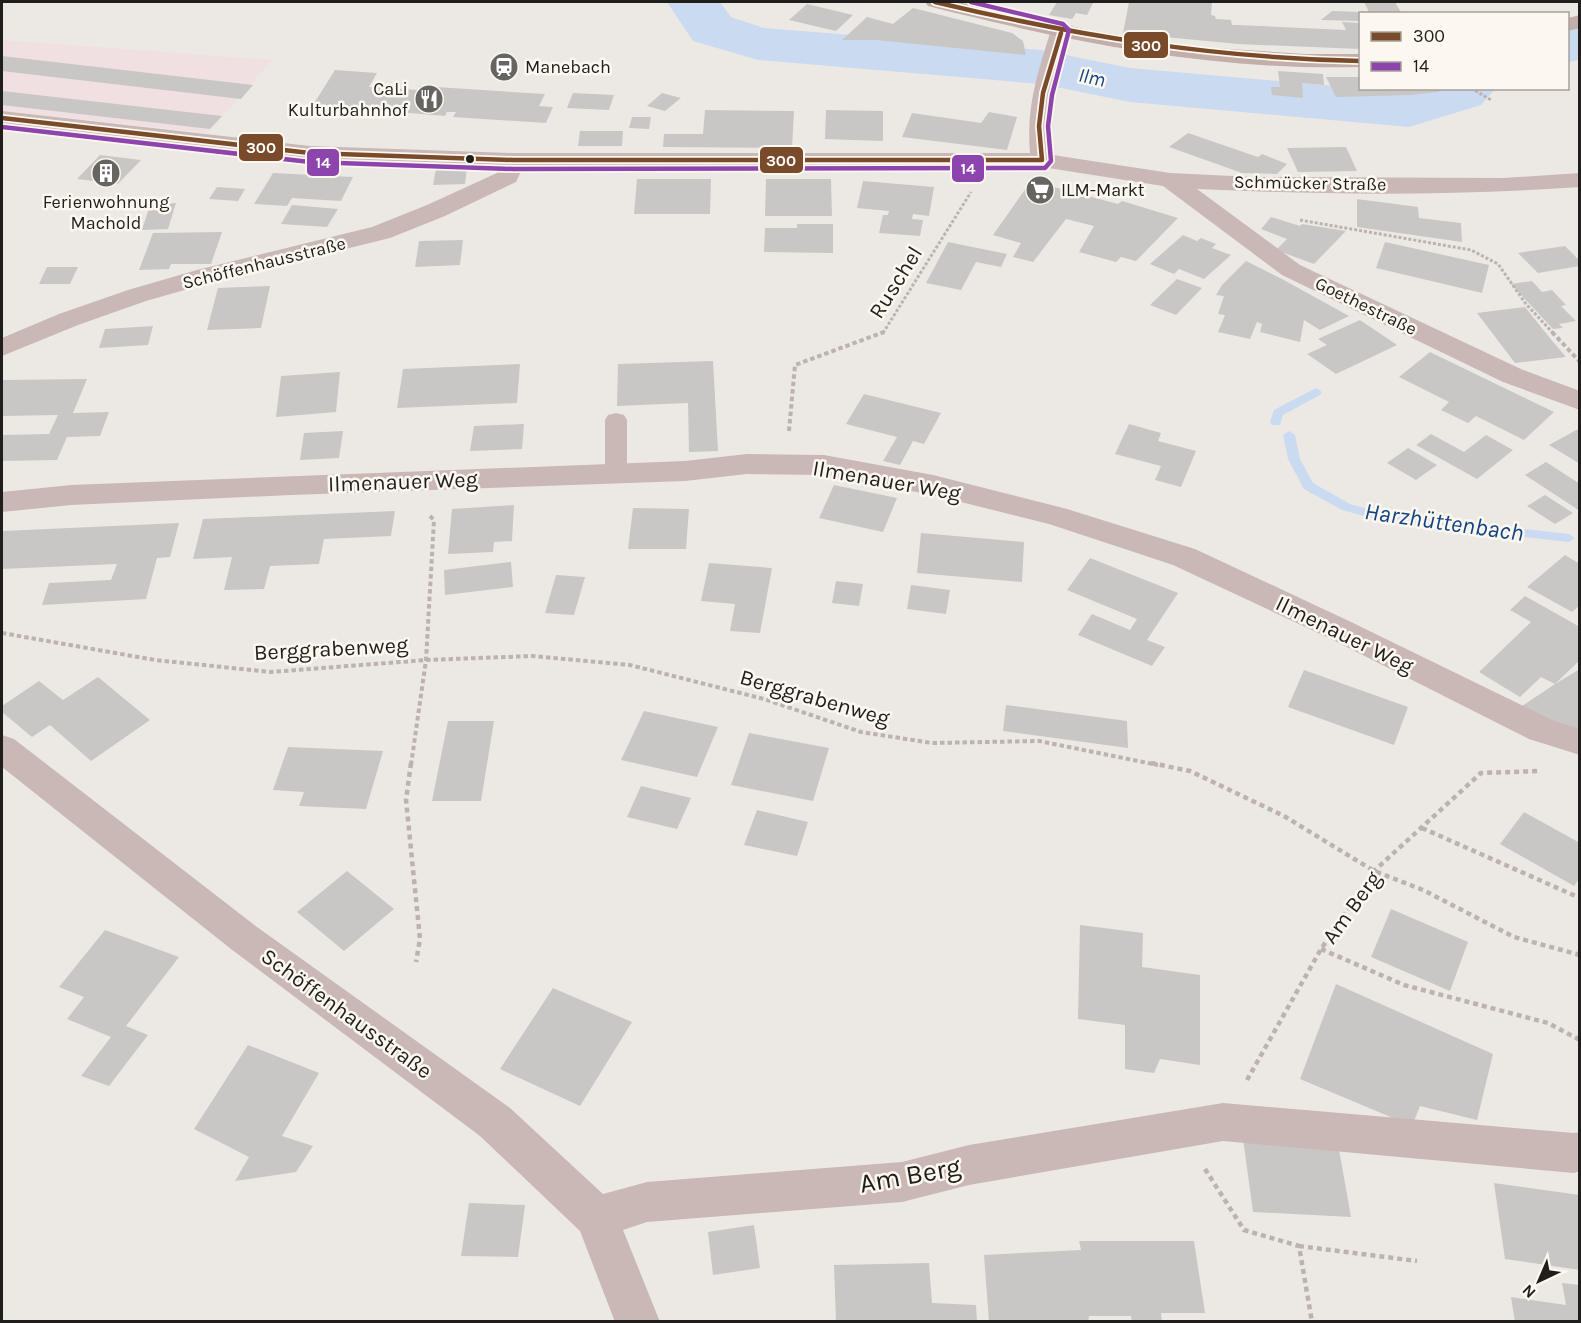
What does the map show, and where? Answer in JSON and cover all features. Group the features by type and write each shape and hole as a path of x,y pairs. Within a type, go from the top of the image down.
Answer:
{"main road":[{"path":"935,2 1058,43 1134,46 1232,57 1359,61"}],"street":[{"path":"1042,160 1040,126 1045,85 1058,43"},
{"name":"Schmücker Straße","path":"2,118 302,152 513,160 1042,160 1170,180 1253,184 1503,185 1580,180"},
{"name":"Schöffenhausstraße","path":"2,348 54,324 121,300 276,258 362,238 410,222 508,177 513,160"},
{"name":"Goethestraße","path":"1170,180 1291,270 1513,376 1580,401"},
{"name":"Ilmenauer Weg","path":"2,502 70,495 268,486 684,471 747,464 824,465 933,485 1056,516 1184,557 1340,630 1541,730 1580,742"},
{"name":"Schöffenhausstraße","path":"2,748 244,938 495,1122 596,1217 638,1322"},
{"name":"Am Berg","path":"596,1217 647,1202 902,1182 969,1165 1223,1122 1575,1153 1580,1151"}],"lane":[{"path":"616,420 616,474"}],"path":[{"path":"1474,90 1491,100"},
{"name":"Ruschel","path":"824,465 788,442 795,365 883,334 992,159"},
{"path":"1291,218 1471,250 1498,264 1526,304 1580,362"},
{"path":"417,962 420,939 406,800 426,660 434,520 422,509"},
{"name":"Berggrabenweg","path":"2,633 155,660 271,672 426,660 532,656 630,665 764,699 861,732 932,743 1039,741 1190,771 1284,816 1374,871 1423,890 1514,937 1580,955"},
{"name":"Am Berg","path":"1223,1122 1321,949 1374,871 1481,773 1547,770"},
{"path":"1422,828 1580,898"},
{"path":"1321,949 1404,985 1548,1023 1580,1040"},
{"path":"1210,1176 1244,1230 1299,1246 1417,1261"},
{"path":"1299,1246 1312,1322"}],"shaded area":[{"path":"2,40 273,60 207,133 2,111"}],"building":[{"path":"1057,2 1093,3 1087,15 1076,13 1072,19 1049,15"},
{"path":"1129,2 1212,2 1211,15 1216,19 1231,20 1232,25 1346,30 1342,22 1359,23 1359,49 1238,44 1123,33"},
{"path":"1364,2 1395,2 1401,12 1369,12"},
{"path":"807,4 853,15 836,31 789,20"},
{"path":"913,8 1012,33 1023,41 1026,55 876,40 842,40 867,17 893,24"},
{"path":"1332,11 1360,12 1359,21 1321,20"},
{"path":"2,56 253,85 241,99 2,71"},
{"name":"CaLi Kulturbahnhof","path":"335,70 377,73 369,87 418,90 420,86 545,94 539,106 553,107 546,123 453,117 456,112 447,112 445,116 313,105"},
{"path":"1278,71 1323,74 1324,85 1302,83 1303,98 1272,95 1271,87 1280,87"},
{"path":"1326,77 1359,77 1359,90 1440,90 1411,95 1336,97"},
{"path":"2,91 222,116 210,129 2,105"},
{"path":"573,93 614,95 609,110 567,108"},
{"path":"662,93 681,98 665,111 647,106"},
{"path":"705,110 794,111 792,148 663,147 664,134 703,134"},
{"path":"826,110 883,111 883,141 825,139"},
{"path":"989,112 1017,117 1007,150 902,137 912,113 981,123"},
{"path":"632,117 651,117 649,129 629,128"},
{"path":"580,131 623,131 622,146 578,146"},
{"path":"1188,133 1258,157 1262,154 1287,164 1277,174 1242,173 1169,147"},
{"path":"1346,147 1357,171 1298,172 1287,148"},
{"name":"Ferienwohnung Machold","path":"100,155 141,160 118,184 77,179"},
{"path":"467,168 465,184 433,185 436,169"},
{"path":"273,173 353,177 341,201 292,198 287,206 254,204"},
{"path":"637,179 711,179 710,214 634,214"},
{"path":"766,179 831,179 832,216 765,216"},
{"path":"863,181 934,187 929,216 913,214 912,219 923,220 920,236 879,233 883,215 888,215 889,211 857,208"},
{"path":"1031,181 1118,204 1122,201 1178,218 1136,261 1121,257 1116,262 1079,252 1094,226 1066,219 1033,262 1013,257 1021,243 993,235"},
{"path":"217,187 245,189 238,201 209,199"},
{"path":"1357,199 1418,207 1419,218 1461,223 1462,242 1357,227"},
{"path":"176,203 168,229 142,230 150,205"},
{"path":"292,205 338,209 327,227 281,224"},
{"path":"1271,217 1300,226 1302,224 1346,231 1314,264 1276,250 1287,239 1261,229"},
{"path":"797,224 833,224 833,253 764,252 765,228 797,228"},
{"path":"222,232 211,264 171,264 169,269 139,270 153,233"},
{"path":"1183,235 1197,241 1201,238 1216,244 1212,248 1231,255 1204,279 1179,269 1174,274 1150,264"},
{"path":"463,240 460,265 415,267 419,241"},
{"path":"948,242 1007,254 1001,267 976,262 961,290 926,283"},
{"path":"1385,242 1489,265 1482,293 1376,268"},
{"path":"1565,246 1580,261 1580,266 1538,273 1518,253"},
{"path":"1246,261 1349,316 1320,330 1304,320 1300,342 1260,332 1262,324 1257,322 1250,339 1218,332 1225,315 1218,314 1224,296 1216,295 1222,285"},
{"path":"47,267 78,267 70,284 39,284"},
{"path":"1177,279 1202,288 1176,315 1150,305"},
{"path":"1532,281 1542,292 1552,290 1566,305 1561,306 1576,321 1559,324 1563,328 1553,329 1511,284"},
{"path":"270,286 261,328 207,330 218,288"},
{"path":"1525,307 1566,357 1515,363 1477,313"},
{"path":"1360,320 1397,345 1336,374 1307,354 1327,345 1318,339"},
{"path":"153,326 148,345 99,348 105,329"},
{"path":"1430,352 1554,412 1524,440 1476,416 1468,423 1441,410 1449,402 1399,377"},
{"path":"713,361 718,451 689,452 688,403 617,406 618,364"},
{"path":"520,364 517,403 397,408 403,369"},
{"path":"340,372 336,412 276,417 281,376"},
{"path":"87,379 73,413 109,412 100,436 67,437 57,460 2,461 2,435 49,434 58,415 2,416 3,380"},
{"path":"864,394 941,413 924,444 913,441 900,465 883,461 897,437 846,424"},
{"path":"524,424 522,449 470,451 474,426"},
{"path":"1129,424 1161,433 1158,441 1196,451 1181,487 1155,480 1161,466 1115,454"},
{"path":"1580,428 1580,464 1549,445"},
{"path":"343,431 339,458 300,460 304,433"},
{"path":"1431,434 1464,452 1486,435 1513,450 1477,479 1416,445"},
{"path":"1408,448 1437,465 1416,480 1387,463"},
{"path":"1546,462 1580,484 1580,511 1525,475"},
{"path":"834,485 897,498 883,532 819,518"},
{"path":"1545,495 1573,513 1555,524 1527,506"},
{"path":"514,505 512,541 494,542 493,552 448,554 452,509"},
{"path":"633,508 689,509 686,549 628,549"},
{"path":"395,511 391,536 324,539 319,564 270,566 264,589 224,590 232,557 193,559 203,519"},
{"path":"179,523 170,557 157,558 146,599 42,605 49,583 111,580 117,564 2,569 3,531"},
{"path":"921,533 1024,542 1022,582 917,573"},
{"path":"1565,555 1580,564 1580,605 1572,612 1527,587"},
{"path":"1090,558 1178,593 1147,640 1165,647 1152,666 1078,635 1092,614 1130,630 1137,619 1067,590"},
{"path":"511,562 513,587 445,595 444,570"},
{"path":"709,563 772,568 760,633 730,631 735,604 701,601"},
{"path":"556,575 585,577 574,615 545,613"},
{"path":"836,581 863,584 859,606 832,603"},
{"path":"911,585 950,590 946,614 907,609"},
{"path":"1525,596 1580,627 1580,660 1555,684 1541,677 1520,697 1479,672 1531,622 1510,610"},
{"path":"1580,669 1580,736 1519,708 1555,684"},
{"path":"1304,670 1408,707 1394,745 1288,707"},
{"path":"98,677 150,720 91,761 50,725 32,737 2,712 2,706 39,681 63,700"},
{"path":"1006,705 1127,721 1128,748 1003,731"},
{"path":"644,711 718,727 697,777 621,760"},
{"path":"448,721 494,721 481,801 432,801"},
{"path":"749,733 829,748 813,801 731,785"},
{"path":"288,747 383,751 366,809 299,806 304,792 273,790"},
{"path":"641,786 691,798 677,829 627,817"},
{"path":"757,810 808,822 797,856 744,845"},
{"path":"1524,812 1580,843 1580,878 1574,886 1500,844"},
{"path":"347,871 394,909 344,951 297,912"},
{"path":"1391,909 1468,942 1450,991 1371,957"},
{"path":"1080,925 1143,933 1142,967 1200,975 1200,1065 1160,1059 1154,1073 1125,1069 1125,1025 1078,1019"},
{"path":"105,930 179,957 126,1026 148,1035 109,1086 81,1076 111,1037 67,1019 84,997 59,987"},
{"path":"1336,984 1493,1054 1477,1120 1420,1106 1412,1126 1300,1079"},
{"path":"553,988 632,1022 580,1106 500,1069"},
{"path":"248,1045 319,1073 282,1136 313,1146 296,1172 235,1181 249,1157 194,1129"},
{"path":"1243,1139 1338,1144 1351,1217 1253,1212"},
{"path":"1494,1183 1580,1195 1580,1270 1505,1259"},
{"path":"469,1203 525,1205 518,1257 461,1256"},
{"path":"754,1225 760,1268 713,1275 708,1232"},
{"path":"1079,1241 1194,1241 1205,1313 1161,1313 1162,1322 1132,1322 1131,1316 1089,1316 1088,1322 989,1322 984,1255 1081,1250"},
{"path":"929,1263 932,1303 976,1305 977,1322 836,1322 834,1265"},
{"path":"1562,1283 1580,1285 1580,1322 1515,1322 1511,1297 1566,1305"}],"waterway":[{"name":"Ilm","path":"693,2 712,29 758,44 1041,67 1130,85 1409,110 1465,90"},
{"name":"Ilm","path":"1569,46 1580,42"},
{"name":"Harzhüttenbach","path":"1012,73 1015,64"},
{"name":"Harzhüttenbach","path":"1276,422 1278,413 1316,392"},
{"name":"Harzhüttenbach","path":"1289,435 1294,459 1308,486 1346,507 1383,517 1569,538"}],"transit line":[{"name":"300","path":"935,2 1041,26 1146,45 1251,57 1359,61"},
{"name":"14","path":"2,127 310,162 513,169 1045,168 1051,161 1048,126 1052,95 1069,30 1063,24 971,2"},
{"name":"300","path":"1042,160 1039,126 1043,93 1061,33"},
{"name":"300","path":"2,118 310,153 513,160 1042,160"}],"place":[{"name":"Manebach","path":"504,67"},
{"name":"CaLi Kulturbahnhof","path":"429,99"},
{"name":"Ferienwohnung Machold","path":"106,173"},
{"name":"ILM-Markt","path":"1040,190"}]}
